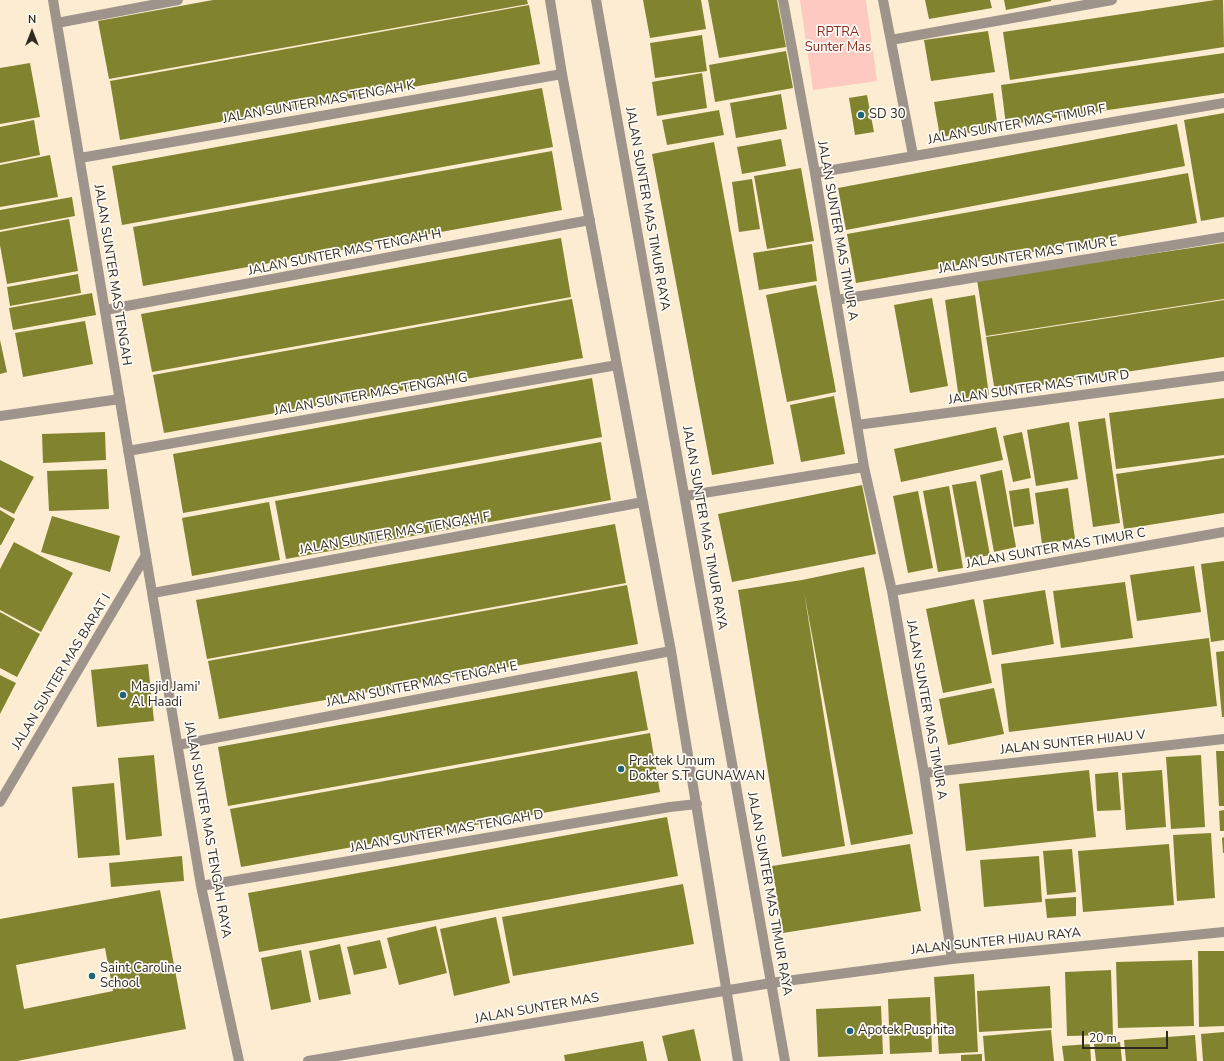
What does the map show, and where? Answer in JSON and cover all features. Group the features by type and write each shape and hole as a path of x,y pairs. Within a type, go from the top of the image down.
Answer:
{"street":[{"name":"JALAN SUNTER MAS TENGAH","path":"53,0 146,555"},
{"path":"57,23 178,0"},
{"path":"550,0 562,74 671,651 738,1061"},
{"name":"JALAN SUNTER MAS TIMUR RAYA","path":"596,0 785,1061"},
{"name":"JALAN SUNTER MAS TIMUR A","path":"783,0 815,172 864,467 892,591 924,773 952,959"},
{"path":"883,0 914,156"},
{"path":"891,40 1112,0"},
{"name":"JALAN SUNTER MAS TENGAH K","path":"80,158 562,74"},
{"name":"JALAN SUNTER MAS TIMUR F","path":"815,172 1224,103"},
{"name":"JALAN SUNTER MAS TENGAH H","path":"105,310 590,220"},
{"name":"JALAN SUNTER MAS TIMUR E","path":"836,300 1224,238"},
{"name":"JALAN SUNTER MAS TENGAH G","path":"128,451 617,365"},
{"name":"JALAN SUNTER MAS TIMUR D","path":"857,425 1224,376"},
{"path":"0,416 120,399"},
{"path":"685,496 864,467"},
{"name":"JALAN SUNTER MAS TENGAH F","path":"153,593 643,502"},
{"name":"JALAN SUNTER MAS TIMUR C","path":"892,591 1224,532"},
{"name":"JALAN SUNTER MAS TENGAH RAYA","path":"146,555 201,886 239,1061"},
{"name":"JALAN SUNTER MAS BARAT I","path":"0,802 146,555"},
{"name":"JALAN SUNTER MAS TENGAH E","path":"178,745 671,651"},
{"name":"JALAN SUNTER HIJAU V","path":"924,773 1224,740"},
{"name":"JALAN SUNTER MAS TENGAH D","path":"201,886 670,807 696,804"},
{"name":"JALAN SUNTER HIJAU RAYA","path":"771,983 952,959 1224,932"},
{"name":"JALAN SUNTER MAS","path":"308,1061 771,983"}],"green space":[{"name":"RPTRA Sunter Mas","path":"800,0 866,0 877,81 813,90"}],"building":[{"path":"213,0 527,0 528,4 109,79 98,21"},
{"path":"643,0 701,0 706,29 650,38"},
{"path":"708,0 777,0 786,47 719,58"},
{"path":"925,0 990,0 992,8 929,19"},
{"path":"1004,0 1051,0 1051,1 1006,10"},
{"path":"1223,0 1224,47 1010,80 1003,32"},
{"path":"529,5 540,64 120,140 110,81"},
{"path":"988,31 995,72 931,81 924,40"},
{"path":"702,35 707,71 655,78 650,43"},
{"path":"786,51 793,88 715,102 709,65"},
{"path":"1224,53 1224,93 1006,125 1001,85"},
{"path":"30,63 40,117 0,124 0,68"},
{"path":"702,73 707,108 657,116 652,82"},
{"path":"542,88 553,147 122,225 112,166"},
{"path":"993,93 998,129 940,137 934,102"},
{"path":"781,94 787,129 736,138 730,103"},
{"name":"SD 30","path":"867,95 874,132 855,135 849,98"},
{"path":"719,110 724,135 667,145 662,120"},
{"path":"1224,113 1224,217 1201,221 1184,120"},
{"path":"34,120 40,155 0,163 0,127"},
{"path":"1177,124 1185,166 846,230 838,188"},
{"path":"781,139 786,166 742,174 737,147"},
{"path":"714,142 774,464 712,475 652,154"},
{"path":"552,151 562,210 143,286 133,227"},
{"path":"50,155 58,197 0,207 0,165"},
{"path":"801,168 814,241 767,249 754,176"},
{"path":"1188,173 1197,223 856,283 847,234"},
{"path":"752,179 760,229 739,232 732,182"},
{"path":"72,197 75,216 0,230 0,210"},
{"path":"69,219 78,271 7,284 0,245 0,232"},
{"path":"561,238 571,297 152,372 141,314"},
{"path":"1224,243 1224,299 986,336 977,280"},
{"path":"812,244 817,281 759,290 753,253"},
{"path":"78,274 81,293 10,306 7,287"},
{"path":"816,285 836,392 787,402 766,295"},
{"path":"92,293 96,315 13,330 9,308"},
{"path":"975,295 989,395 959,399 945,300"},
{"path":"932,298 948,386 910,393 894,305"},
{"path":"572,299 583,358 164,433 153,375"},
{"path":"1224,300 1224,357 995,392 986,337"},
{"path":"85,321 93,364 23,377 15,333"},
{"path":"0,340 7,372 0,374"},
{"path":"592,378 602,437 183,513 173,454"},
{"path":"834,396 845,454 801,462 790,405"},
{"path":"1224,398 1224,455 1116,469 1109,413"},
{"path":"1105,418 1120,523 1093,527 1078,422"},
{"path":"1069,422 1078,479 1036,486 1027,430"},
{"path":"996,427 1003,460 901,482 894,449"},
{"path":"105,432 106,460 43,463 42,434"},
{"path":"1022,432 1031,478 1013,482 1003,436"},
{"path":"601,442 611,500 286,559 275,501"},
{"path":"1224,458 1224,513 1124,529 1116,474"},
{"path":"0,460 34,477 14,514 0,507"},
{"path":"107,469 109,509 49,511 47,471"},
{"path":"1002,470 1016,547 994,552 980,475"},
{"path":"976,481 990,555 966,560 952,485"},
{"path":"862,485 876,554 732,582 718,514"},
{"path":"949,486 963,568 938,572 923,491"},
{"path":"1029,488 1034,524 1014,527 1009,491"},
{"path":"1068,488 1075,539 1042,544 1035,493"},
{"path":"918,491 933,568 908,573 893,496"},
{"path":"269,502 280,560 192,576 182,518"},
{"path":"0,510 15,519 1,545 0,545"},
{"path":"52,516 120,536 110,572 41,552"},
{"path":"615,524 626,583 207,659 196,600"},
{"path":"14,542 73,573 41,632 0,610 0,569"},
{"path":"1224,561 1224,640 1211,642 1201,564"},
{"path":"1194,566 1201,612 1137,621 1130,575"},
{"path":"864,567 913,834 851,845 804,592 845,846 782,857 738,590 802,580"},
{"path":"1125,582 1133,638 1061,648 1053,591"},
{"path":"627,585 638,644 219,719 208,661"},
{"path":"1045,590 1054,644 992,655 983,600"},
{"path":"974,599 992,683 943,693 926,609"},
{"path":"0,612 40,634 17,677 0,668"},
{"path":"1209,638 1217,706 1009,732 1001,664"},
{"path":"1224,651 1224,717 1222,717 1216,652"},
{"name":"Masjid Jami' Al Haadi","path":"148,664 154,721 97,727 91,670"},
{"path":"637,671 648,730 228,806 218,747"},
{"path":"0,675 16,683 0,714"},
{"path":"994,688 1004,734 948,745 939,699"},
{"path":"650,733 660,792 241,867 230,809"},
{"path":"1216,751 1224,751 1224,806 1219,806"},
{"path":"154,755 162,836 126,840 118,758"},
{"path":"1201,755 1205,827 1171,829 1166,757"},
{"path":"1089,770 1096,837 966,851 959,784"},
{"path":"1162,770 1166,827 1126,830 1122,773"},
{"path":"1118,772 1121,810 1097,811 1095,774"},
{"path":"114,783 120,855 78,858 72,787"},
{"path":"1224,810 1224,831 1220,831 1219,811"},
{"path":"667,817 678,876 259,952 248,893"},
{"path":"1211,833 1215,898 1177,901 1173,835"},
{"path":"1224,837 1224,853 1223,853 1222,838"},
{"path":"910,844 921,911 783,933 772,866"},
{"path":"1169,844 1174,905 1083,912 1078,851"},
{"path":"1072,849 1076,892 1047,895 1043,851"},
{"path":"182,856 184,881 111,887 109,863"},
{"path":"1039,856 1042,902 984,907 980,860"},
{"path":"683,884 694,944 513,976 502,917"},
{"name":"Saint Caroline School","path":"160,890 186,1029 17,1061 0,1061 0,919","holes":["105,948 113,991 24,1009 16,965"]},
{"path":"1076,897 1076,916 1047,918 1045,899"},
{"path":"496,917 510,983 454,996 440,929"},
{"path":"436,926 447,973 399,985 387,938"},
{"path":"380,940 387,968 354,975 347,947"},
{"path":"340,944 351,994 319,1000 309,951"},
{"path":"301,950 311,1002 271,1010 261,958"},
{"path":"1198,951 1224,951 1224,1026 1199,1027"},
{"path":"1192,960 1194,1026 1118,1028 1116,962"},
{"path":"1111,970 1113,1035 1067,1036 1065,972"},
{"path":"974,974 978,1052 939,1054 934,977"},
{"path":"1050,986 1052,1028 979,1032 977,991"},
{"path":"930,997 932,1052 890,1054 888,999"},
{"name":"Apotek Pusphita","path":"881,1006 883,1054 818,1057 816,1009"},
{"path":"694,1029 701,1061 668,1061 662,1036"},
{"path":"1051,1030 1054,1061 985,1061 983,1036"},
{"path":"1224,1032 1224,1061 1203,1061 1201,1034"},
{"path":"1195,1035 1197,1061 1126,1061 1124,1040"},
{"path":"643,1041 647,1061 565,1061 564,1055"},
{"path":"1120,1042 1122,1061 1096,1061 1094,1044"},
{"path":"1090,1044 1091,1061 1064,1061 1062,1046"},
{"path":"982,1054 982,1061 961,1061 961,1055"}],"place":[{"name":"SD 30","path":"861,115"},
{"name":"Masjid Jami' Al Haadi","path":"123,695"},
{"name":"Praktek Umum Dokter S.T. GUNAWAN","path":"621,769"},
{"name":"Saint Caroline School","path":"92,976"},
{"name":"Apotek Pusphita","path":"850,1031"}]}
